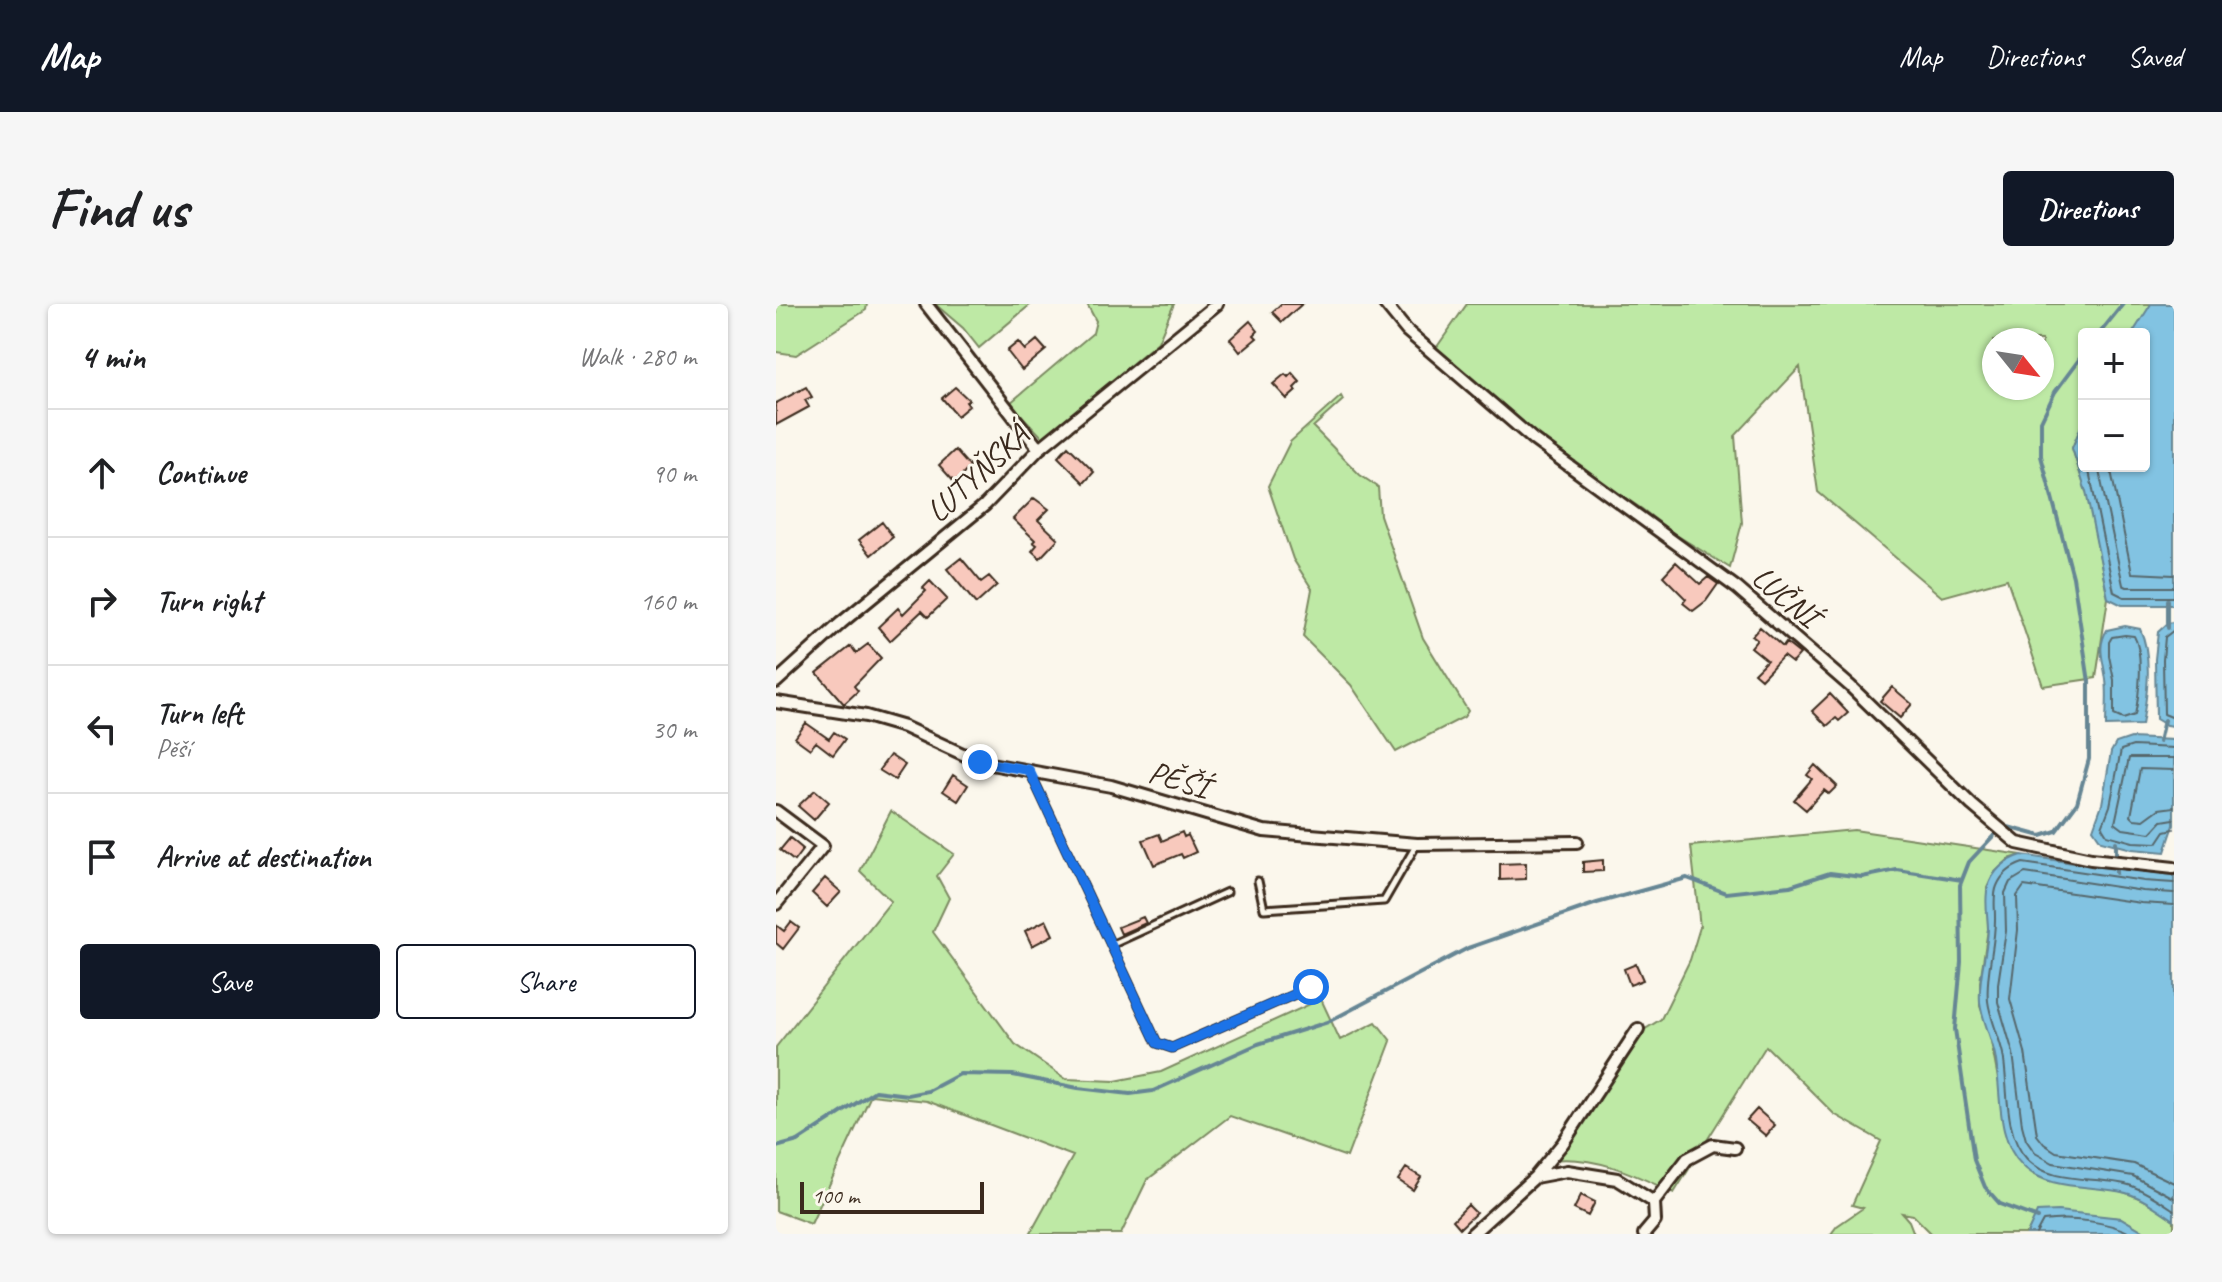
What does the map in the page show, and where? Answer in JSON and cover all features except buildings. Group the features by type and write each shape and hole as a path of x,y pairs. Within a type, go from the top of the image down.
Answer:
{"street":[{"path":"926,304 1039,449"},
{"name":"LUTYŇSKÁ","path":"776,682 841,623 985,505 1039,449 1217,304"},
{"name":"LUČNÍ","path":"1385,304 1407,331 1534,440 1737,588 1850,686 1972,805 2017,843 2091,859 2174,868"},
{"name":"PĚŠÍ","path":"776,702 866,716 904,727 980,762 1111,786 1264,831 1417,844 1577,842"},
{"path":"776,811 823,846 776,904"},
{"path":"1472,1234 1535,1177 1563,1143 1638,1029"},
{"path":"1644,1234 1655,1221 1654,1202 1687,1159 1713,1145 1735,1148"},
{"path":"1535,1177 1567,1171 1617,1179 1654,1202"}],"lane":[{"path":"1029,770 1157,1043 1172,1048 1311,987"},
{"path":"1258,881 1264,909 1384,901 1417,844"},
{"path":"1111,945 1227,892"}],"green space":[{"path":"776,304 867,304 866,310 796,355 776,352"},
{"path":"935,304 1031,304 979,348 963,328"},
{"path":"1087,304 1174,304 1158,342 1043,438 1010,403 1093,333 1096,321"},
{"path":"1467,304 2152,304 2137,328 2078,328 2078,434 2072,448 2088,498 2108,598 2096,678 2043,686 2007,579 1942,597 1818,492 1800,367 1735,436 1742,523 1730,568 1673,533 1546,445 1434,351"},
{"path":"1341,396 1343,400 1313,427 1360,475 1378,487 1380,515 1423,638 1468,711 1464,717 1396,752 1351,685 1303,637 1312,589 1293,559 1268,486 1290,442"},
{"path":"891,811 954,854 937,876 949,898 933,932 1015,1044 1066,1079 1115,1081 1161,1072 1321,999 1340,1040 1376,1022 1391,1041 1347,1157 1230,1116 1147,1180 1121,1234 1030,1234 1073,1156 927,1101 871,1095 811,1224 776,1211 776,1047 891,901 860,871"},
{"path":"1854,830 2022,855 2009,859 1995,872 1987,888 1988,929 1980,982 1980,1006 1989,1031 1999,1084 2034,1175 2135,1196 2174,1220 2174,1234 2148,1234 2121,1218 2038,1212 2027,1234 1932,1234 1913,1215 1902,1213 1914,1234 1831,1234 1837,1226 1863,1208 1852,1205 1881,1141 1834,1114 1766,1046 1674,1193 1599,1163 1551,1160 1636,1035 1661,1019 1690,960 1700,927 1691,846"}],"water":[{"path":"2151,304 2174,304 2174,605 2122,605 2108,598 2080,472 2150,472 2150,328 2136,328"},
{"path":"2078,434 2078,467 2072,448"},
{"path":"2174,622 2174,726 2156,719 2155,659 2158,632"},
{"path":"2125,626 2140,629 2144,640 2148,664 2142,725 2106,726 2107,686 2102,643 2107,630"},
{"path":"2131,738 2174,740 2174,825 2165,852 2132,849 2101,841 2093,829 2102,804 2111,752 2116,743"},
{"path":"2022,855 2174,875 2174,1220 2126,1193 2045,1180 2022,1165 2007,1142 1995,1055 1980,993 1988,929 1988,887 2001,866"},
{"path":"2058,1211 2121,1218 2148,1234 2027,1234 2037,1212"}],"waterway":[{"path":"2104,328 2123,304"},
{"path":"2038,1218 2000,1204 1985,1187 1974,1160 1955,1029 1961,962 1960,885 1969,862 1998,831 2008,827 2041,836 2056,831 2077,803 2089,759 2089,682 2073,577 2041,456 2041,421 2055,392 2078,361"},
{"path":"2168,600 2168,628"},
{"path":"2159,742 2164,720"},
{"path":"2116,842 2116,873"},
{"path":"776,1147 798,1141 875,1091 908,1095 928,1091 960,1074 1013,1075 1078,1088 1130,1094 1153,1091 1258,1044 1328,1022 1468,948 1597,903 1687,878 1726,893 1790,886 1830,873 1862,877 1897,870 1962,880"}],"route":[{"path":"980,762 1029,770 1157,1043 1172,1048 1311,987"}]}
